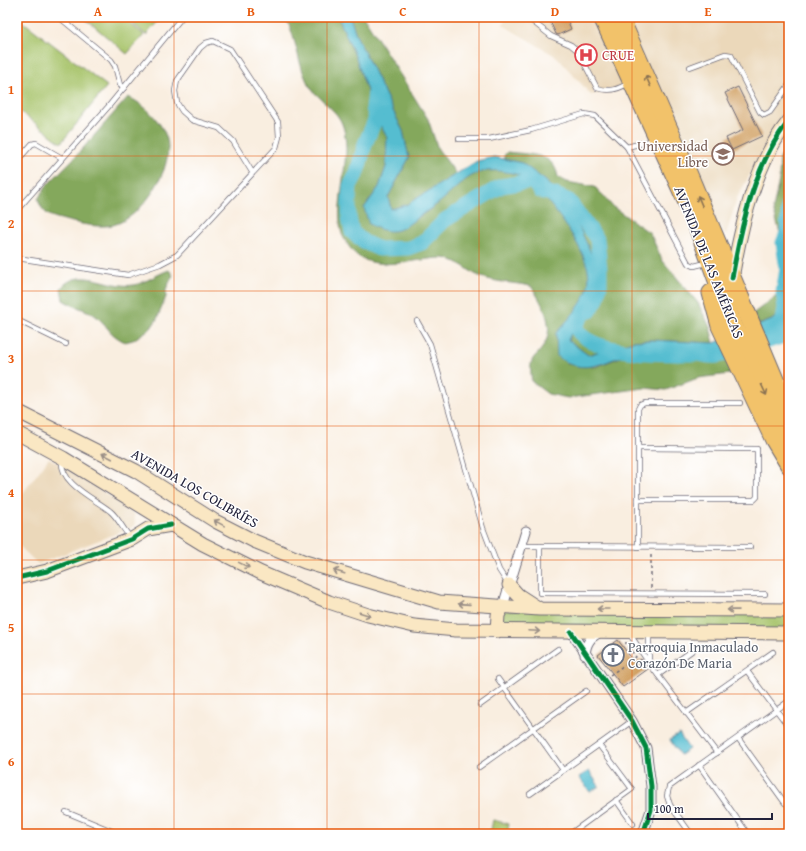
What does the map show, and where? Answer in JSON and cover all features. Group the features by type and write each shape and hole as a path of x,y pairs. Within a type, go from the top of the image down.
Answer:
{"highway":[{"name":"AVENIDA DE LAS AMÉRICAS","path":"602,17 694,218 726,323"},
{"name":"AVENIDA DE LAS AMÉRICAS","path":"620,17 762,349 785,395"},
{"path":"694,218 702,264 726,323 745,364 774,440 789,465"},
{"path":"745,364 789,440"}],"main road":[{"path":"732,278 740,233 762,170 772,148 789,120"},
{"path":"715,237 726,242 732,241 740,233"},
{"name":"AVENIDA LOS COLIBRÍES","path":"17,411 136,471 215,521 254,541 305,562 439,602 539,609 789,610"},
{"path":"17,433 63,458 202,544 261,573 329,602 368,615 414,626 456,630 497,631 516,629 571,632 787,634"},
{"path":"63,458 75,440"},
{"path":"143,508 148,529"},
{"path":"17,578 47,571 132,539 148,529 171,525"},
{"path":"509,585 523,599 539,609"},
{"path":"497,631 498,615 503,606"},
{"path":"649,609 649,632"}],"street":[{"path":"503,606 526,531"},
{"path":"571,632 585,655 632,721 646,748 649,763 650,810 643,834"},
{"path":"585,655 589,640 602,632"}],"lane":[{"path":"59,17 111,60 115,66 120,85 124,88"},
{"path":"17,210 124,88 182,17"},
{"path":"528,17 551,36 571,45 578,51 597,88 608,91 621,88 631,80"},
{"path":"17,258 128,274 145,270 177,255 252,172 276,148 279,138 278,122 230,49 213,41 206,43 200,48 177,81 175,91 177,103 182,111 192,120 219,128 233,141 252,172"},
{"path":"690,67 725,54 731,55 760,112 764,115 770,112 789,85"},
{"path":"459,139 489,139 531,130 584,114 595,116 627,147 688,263 694,266 702,264"},
{"path":"627,147 658,139"},
{"path":"17,160 32,144 36,143 62,158"},
{"path":"17,320 66,344"},
{"path":"417,321 430,344 483,528 499,570 509,585"},
{"path":"638,547 638,410 640,405 645,403 740,403"},
{"path":"638,448 757,449 757,497 754,500 638,500"},
{"path":"63,458 62,466 67,478 90,499 111,512 132,539"},
{"path":"522,546 750,547"},
{"path":"540,546 540,593 765,594"},
{"path":"629,632 649,663 717,753"},
{"path":"649,632 649,663"},
{"path":"480,705 558,650"},
{"path":"658,675 693,650"},
{"path":"686,713 773,652"},
{"path":"747,671 789,727"},
{"path":"498,679 563,770"},
{"path":"479,767 586,691"},
{"path":"691,834 670,804 667,796 669,787 789,701"},
{"path":"530,794 632,721"},
{"path":"738,738 784,803"},
{"path":"573,833 632,789 599,745"},
{"path":"699,765 745,830"},
{"path":"616,800 633,824"},
{"path":"66,812 119,834"}],"path":[{"path":"651,547 651,594"},
{"path":"604,680 636,657 626,644 629,632"}],"shaded area":[{"name":"CRUE","path":"507,17 602,17 631,80 621,88 591,95 557,57 503,25"},
{"name":"Universidad Libre","path":"623,17 789,17 789,104 737,198 726,235 713,219"},
{"path":"49,458 121,503 134,514 135,526 38,564 17,544 17,501"}],"green space":[{"path":"17,17 107,86 61,143 17,109"},
{"path":"83,17 122,17 144,35 127,54"},
{"path":"125,17 162,17 146,35"},
{"path":"285,17 338,17 356,58 376,118 387,137 386,167 379,187 364,208 398,230 436,205 472,174 498,170 526,177 537,186 564,221 580,248 588,268 589,285 587,294 575,312 556,333 567,364 595,367 634,352 647,350 694,349 729,351 731,358 730,374 698,378 666,390 644,388 568,398 548,394 532,382 532,361 546,341 548,327 545,312 539,298 531,286 488,279 475,274 456,262 443,258 388,264 367,261 358,256 345,240 340,225 340,203 346,157 343,126 329,106 313,91 307,82 300,63 293,35"},
{"path":"350,17 364,17 428,119 438,149 457,175 406,205 391,209 388,197 409,158 403,131 357,37"},
{"path":"128,97 135,100 154,117 160,124 167,139 167,158 164,170 151,194 134,214 113,225 96,226 84,224 53,217 46,213 40,205 38,199 46,186 77,155"},
{"path":"789,142 789,305 772,320 755,326 751,315 783,291 787,269 783,243 773,209 779,180 780,159"},
{"path":"507,152 531,154 546,158 556,169 558,177 567,182 595,187 613,207 650,233 662,260 698,303 710,327 714,343 651,340 633,341 588,355 568,340 575,325 590,311 596,264 522,163 504,159"},
{"path":"169,270 173,275 166,289 166,297 157,319 151,328 133,340 125,342 119,339 94,315 63,300 61,288 69,281 77,278 95,279 115,284 134,285 142,283"},
{"path":"789,326 789,333 762,349 759,340"},
{"path":"500,610 789,610 789,633 497,631"},
{"path":"493,820 509,824 507,834 490,834"}],"water":[{"path":"338,17 350,17 357,37 403,131 409,158 388,197 391,209 406,205 477,161 494,157 522,163 546,181 576,220 596,264 600,284 597,299 590,311 575,325 568,340 588,355 633,341 651,340 714,343 772,320 789,305 789,326 753,343 726,351 698,349 648,350 624,355 602,364 580,367 569,364 557,356 556,333 570,318 582,301 586,293 589,274 583,255 570,232 541,191 532,182 521,176 506,172 483,172 466,179 436,205 401,229 387,231 369,224 364,208 379,187 386,167 387,137 376,118 356,58"},
{"path":"679,734 689,749 680,755 670,740"},
{"path":"589,771 599,786 590,792 579,777"}],"building":[{"path":"548,17 566,17 571,29 558,35 556,34"},
{"path":"738,87 762,136 732,150 726,138 743,130 725,93"},
{"path":"618,640 635,663 641,659 648,669 623,687 598,655"}],"waterway":[{"path":"375,92 373,108 376,118 365,144 357,173 350,186 349,217 352,232 364,242 379,249 408,248 422,243 445,220 501,186 532,181 540,191 569,201 597,239 600,269 600,284 597,299 590,311 584,313 575,325 582,335 594,343 610,348 648,353 698,354 713,356 732,352 781,337 785,307 783,292 787,269 783,243 787,233 789,199"}],"cycle path":[{"path":"732,278 745,217 758,175 777,137 789,121"},
{"path":"17,578 47,571 132,539 148,529 171,525"},
{"path":"571,632 632,721 646,748 651,786 651,810 643,834"}],"place":[{"name":"CRUE","path":"586,55"},
{"name":"Universidad Libre","path":"723,154"},
{"name":"Parroquia Inmaculado Corazón De Maria","path":"613,655"}]}
